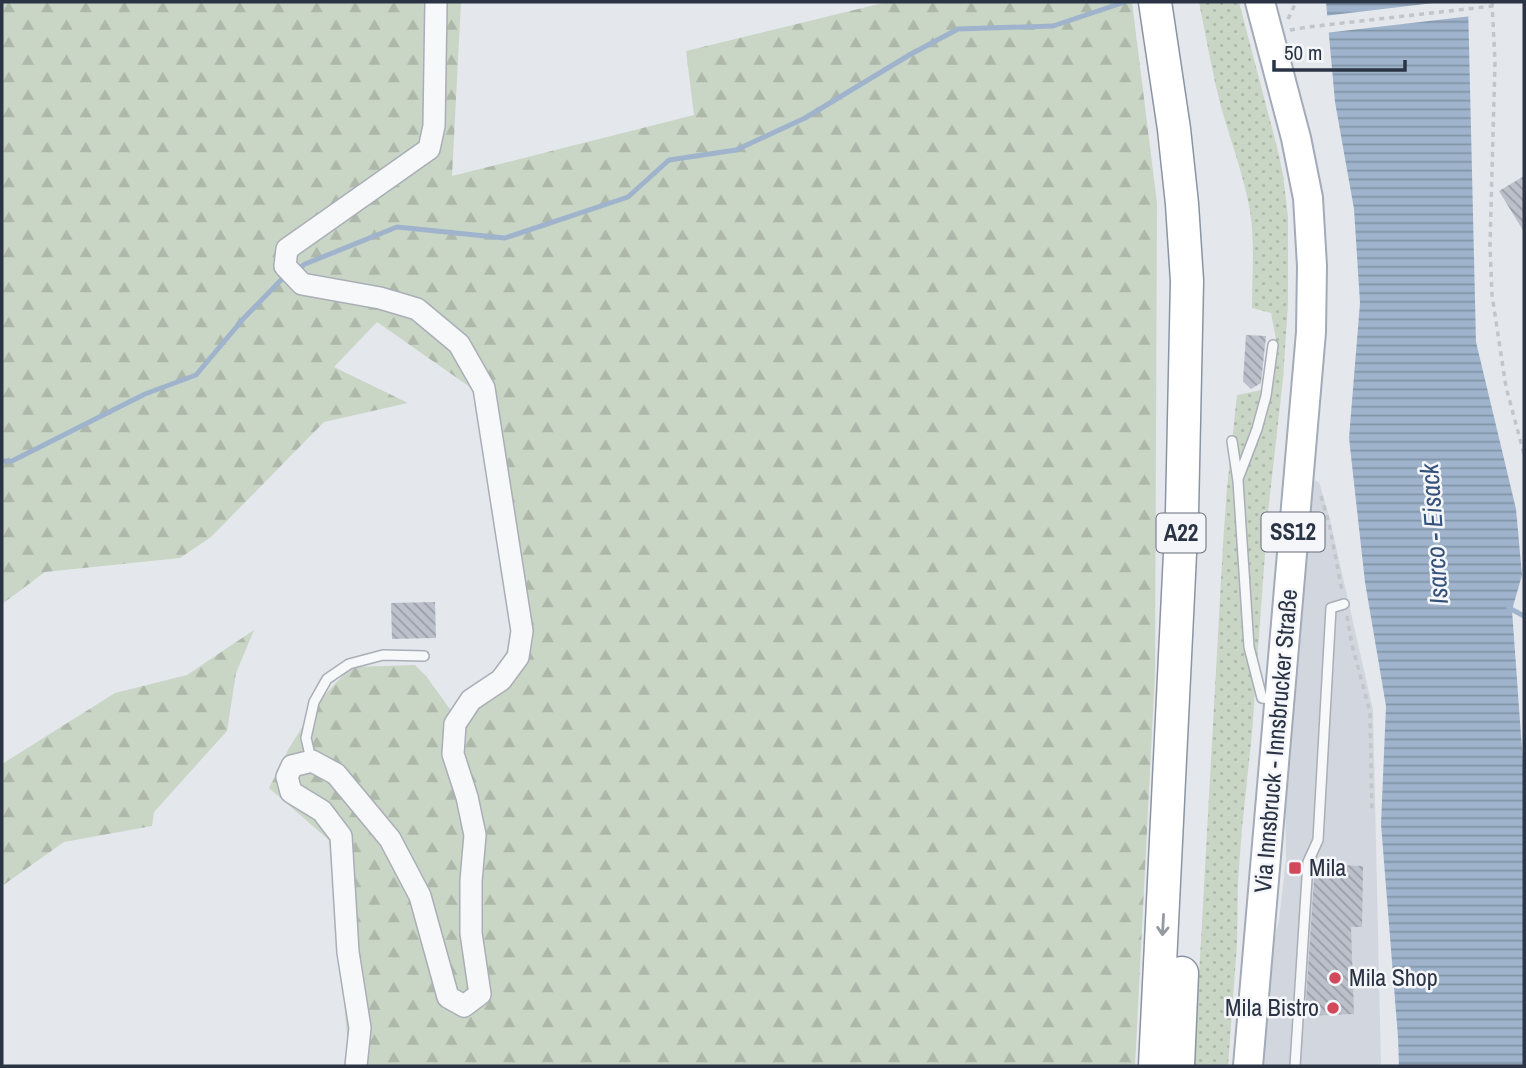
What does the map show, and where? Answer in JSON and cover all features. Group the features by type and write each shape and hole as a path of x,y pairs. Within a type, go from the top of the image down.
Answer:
{"highway":[{"name":"A22","path":"1155,2 1174,129 1186,281 1182,513 1155,1066"},
{"name":"A22","path":"1176,2 1189,84 1207,275 1202,515 1178,1066"}],"main road":[{"name":"Via Innsbruck - Innsbrucker Straße","path":"1248,1066 1311,332 1312,266 1308,198 1296,138 1260,2"}],"street":[{"path":"356,1066 360,1028 348,952 341,836 322,811 292,792 287,777 292,766 312,761 336,774 390,839 420,896 448,997 464,1006 480,994 471,933 471,881 475,835 467,797 453,754 455,724 471,700 501,680 518,657 522,631 484,388 459,344 417,309 380,298 302,284 285,266 287,249 429,149 434,126 436,2"}],"lane":[{"path":"1238,481 1266,396 1273,345"},
{"path":"1232,441 1238,481 1249,647 1262,698 1278,700"},
{"path":"1295,1066 1308,862 1318,840 1331,608 1344,604"},
{"path":"312,761 306,738 314,702 327,679 349,664 383,655 424,656"}],"path":[{"path":"1296,2 1288,18 1289,30 1492,4 1495,62 1490,245 1492,295 1506,387 1524,454"},
{"path":"1317,485 1329,523 1352,645 1370,712 1373,813"}],"shaded area":[{"path":"1310,479 1319,482 1329,516 1373,710 1381,1066 1260,1066 1271,951 1279,920 1286,859 1285,772"}],"green space":[{"path":"2,2 461,2 452,176 694,115 686,51 887,2 1132,2 1157,203 1155,673 1135,1066 350,1066 329,840 269,788 289,748 320,700 351,667 415,665 452,712 480,681 498,668 513,638 477,392 377,322 334,367 408,403 324,422 211,537 180,558 45,572 2,604"},
{"path":"1199,2 1239,2 1279,155 1288,217 1288,304 1283,379 1268,512 1252,733 1242,828 1228,1066 1194,1066 1223,544 1237,395 1271,388 1276,339 1271,313 1252,308 1253,247 1250,211 1221,107"},
{"path":"254,630 236,673 227,731 154,812 152,826 64,842 2,886 2,764 115,693 187,675"}],"water":[{"name":"Isarco - Eisack","path":"1326,2 1468,2 1476,342 1516,509 1522,575 1512,610 1524,777 1524,1066 1399,1066 1381,824 1386,706 1365,582 1349,438 1360,303 1354,209 1335,102"}],"pier":[{"path":"1442,2 1472,2 1472,16 1325,33 1324,16"}],"building":[{"path":"1524,176 1524,232 1499,191"},
{"path":"1246,335 1266,336 1261,383 1251,389 1243,381"},
{"path":"435,602 436,638 392,639 391,603"},
{"path":"1315,864 1363,866 1362,927 1351,927 1354,1014 1305,1016"}],"waterway":[{"path":"297,270 305,264 397,227 505,238 628,197 669,160 736,150 805,118 958,29 1053,26 1125,2"},
{"path":"2,461 12,461 145,394 196,375 244,318 288,275"},
{"path":"1509,608 1524,616"}],"place":[{"name":"Mila","path":"1295,868"},
{"name":"Mila Shop","path":"1335,978"},
{"name":"Mila Bistro","path":"1333,1008"}]}
